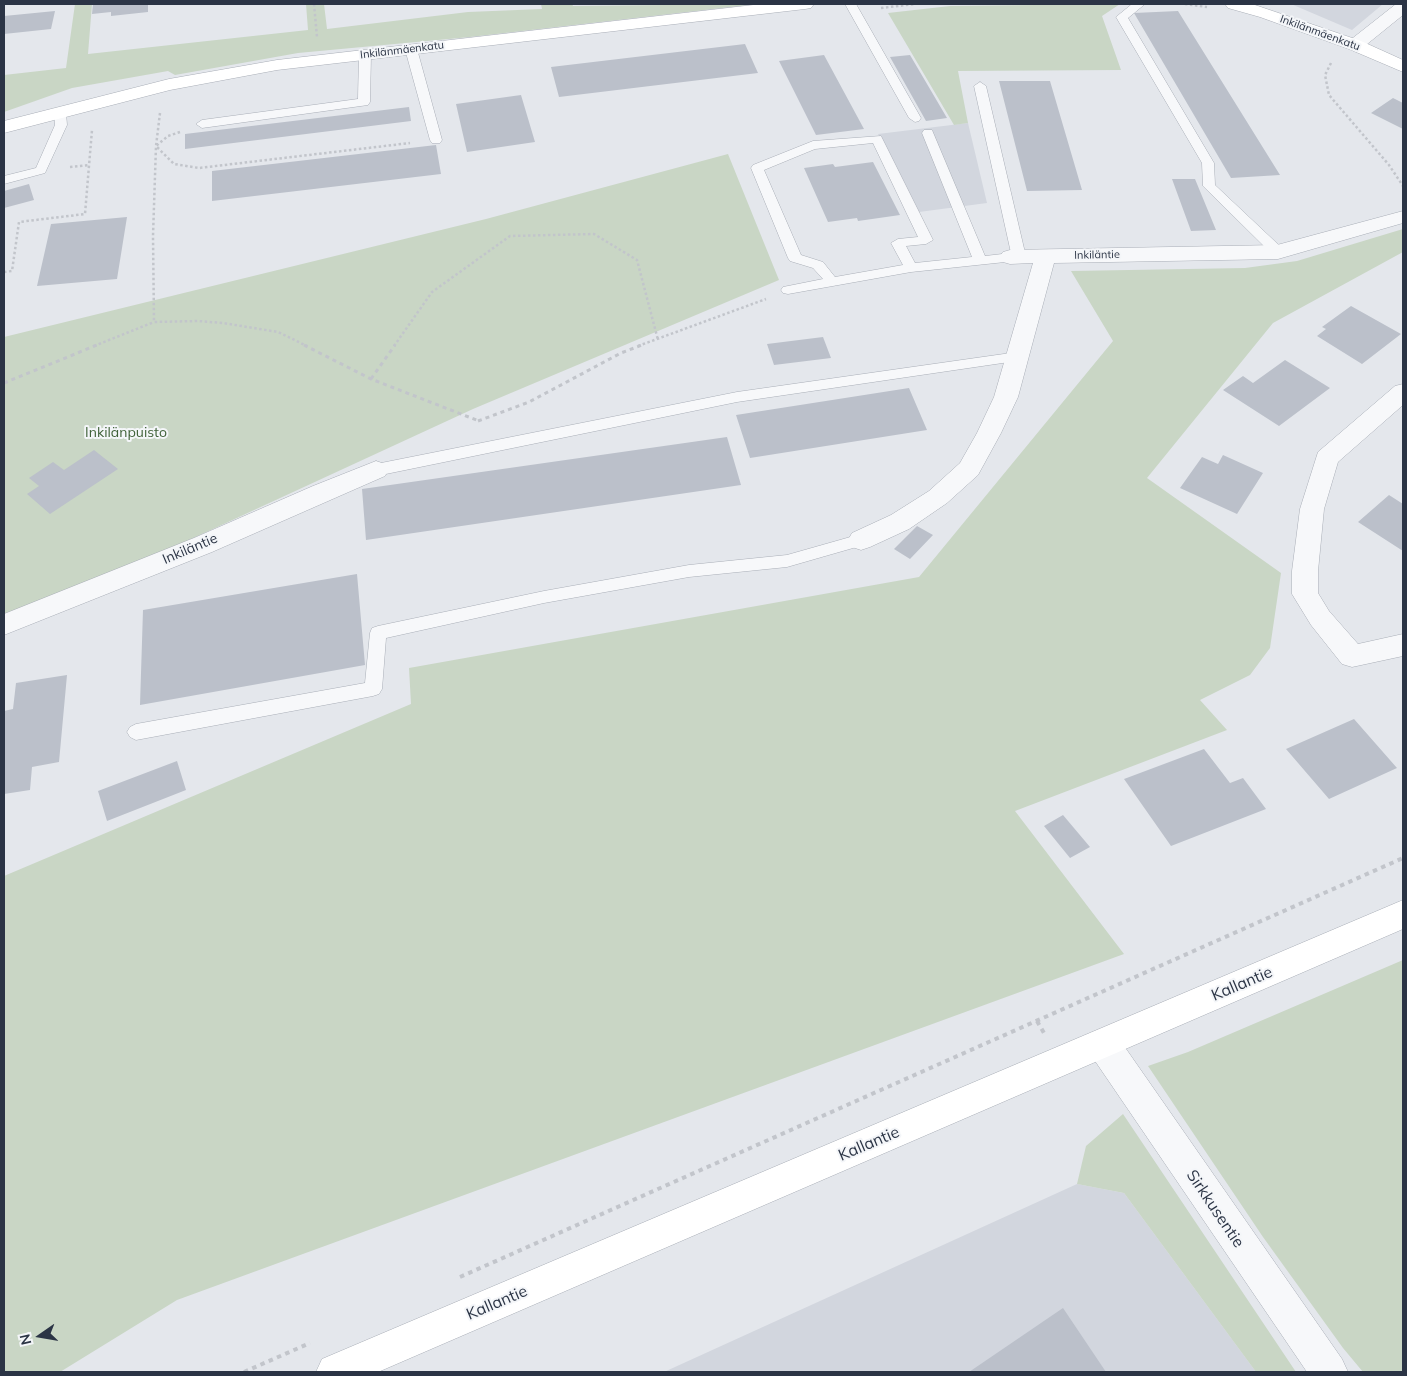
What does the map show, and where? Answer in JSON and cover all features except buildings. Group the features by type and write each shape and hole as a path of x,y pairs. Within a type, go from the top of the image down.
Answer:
{"street":[{"name":"Inkilänmäenkatu","path":"4,127 169,85 269,67 365,54 805,4"},
{"name":"Inkilänmäenkatu","path":"1234,4 1266,13 1355,45 1403,67"},
{"path":"1355,45 1403,7"},
{"name":"Inkiläntie","path":"1014,257 1278,252 1403,217"},
{"path":"861,540 900,522 938,498 969,469 1006,397 1045,256"},
{"path":"1403,392 1327,458 1312,510 1304,571 1305,594 1320,618 1352,656 1403,645"},
{"name":"Inkiläntie","path":"4,625 203,545 376,470"},
{"name":"Kallantie","path":"335,1372 1403,914"},
{"name":"Sirkkusentie","path":"1103,1044 1329,1372"}],"lane":[{"path":"850,4 915,118"},
{"path":"1139,4 1122,17 1208,163 1209,186 1278,252"},
{"path":"412,49 436,140"},
{"path":"202,124 364,102 365,54"},
{"path":"980,86 1014,257"},
{"path":"4,180 41,170 62,125 60,113"},
{"path":"928,133 980,260"},
{"path":"832,282 818,265 795,258 757,168 813,145 877,139 926,240 898,243 911,268"},
{"name":"Inkiläntie","path":"788,290 911,268 1014,257"},
{"path":"376,470 737,397 1018,358"},
{"path":"136,732 373,689 378,633 544,597 689,571 787,562 861,540"}],"path":[{"path":"314,4 320,60"},
{"path":"1332,62 1325,75 1330,95 1389,165 1403,186"},
{"path":"154,322 153,236 156,146 161,110"},
{"path":"156,146 168,136 202,124"},
{"path":"4,272 12,271 19,222 84,214 93,127"},
{"path":"156,146 174,164 199,168 436,140"},
{"path":"371,380 432,292 510,236 594,234 637,260 658,340"},
{"path":"470,425 529,402 622,353 788,290"},
{"path":"4,383 154,322 198,321 278,332 371,380 479,421"},
{"path":"454,1279 1403,858"},
{"path":"244,1372 317,1340"}],"shaded area":[{"path":"1291,4 1383,4 1352,30"},
{"path":"968,123 987,203 919,212 878,134"},
{"path":"1077,1184 1124,1193 1256,1372 664,1372"}],"green space":[{"path":"75,4 92,4 88,54 308,30 306,4 324,4 327,29 468,12 542,9 541,4 572,4 573,6 757,4 470,37 298,53 175,75 168,71 72,88 4,112 4,75 66,68"},
{"path":"1120,4 1102,16 1121,70 958,71 968,123 954,125 888,13 950,6"},
{"name":"Inkilänpuisto","path":"728,154 779,280 473,409 83,589 4,619 4,337 486,219"},
{"path":"1403,229 1403,252 1273,323 1147,478 1281,573 1270,648 1250,675 1200,700 1227,730 1015,811 1124,954 177,1300 60,1372 4,1372 4,876 411,704 409,668 919,577 1113,341 1071,271 1245,268 1297,261"},
{"path":"1403,960 1403,1372 1363,1372 1343,1348 1263,1237 1148,1066 1188,1052"},
{"path":"1123,1114 1296,1372 1256,1372 1124,1193 1077,1184 1086,1146"}]}
